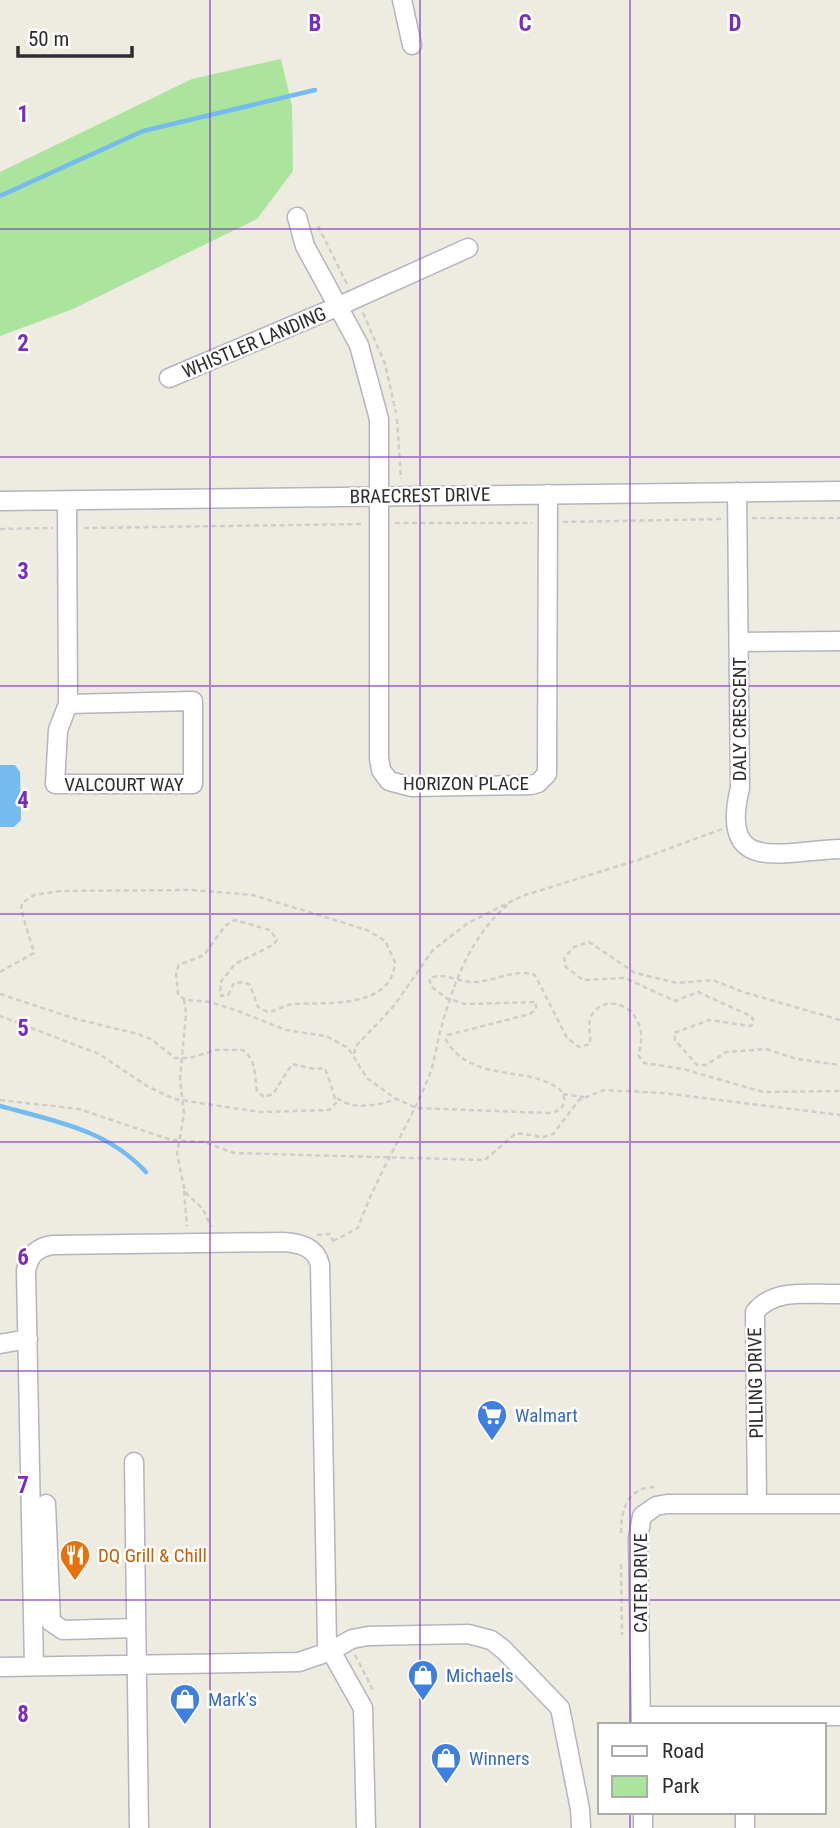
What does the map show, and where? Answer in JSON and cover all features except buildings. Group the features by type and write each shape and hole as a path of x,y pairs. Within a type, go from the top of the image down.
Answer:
{"street":[{"path":"402,0 412,44"},
{"path":"297,217 305,246 359,345 376,400 382,444 379,496"},
{"name":"WHISTLER LANDING","path":"169,378 468,248"},
{"name":"BRAECREST DRIVE","path":"0,501 840,491"},
{"name":"DALY CRESCENT","path":"737,492 740,788 736,831 753,850 768,856 805,850 840,849"},
{"name":"HORIZON PLACE","path":"379,496 379,758 381,770 389,781 412,788 531,785 547,774 548,494"},
{"name":"VALCOURT WAY","path":"67,501 68,704 58,730 55,784 193,784 193,701 68,704"},
{"path":"739,642 840,641"},
{"path":"34,1666 27,1266 36,1250 46,1246 283,1242 304,1245 315,1252 320,1265 325,1637 363,1708 366,1828"},
{"name":"PILLING DRIVE","path":"757,1504 755,1312 762,1304 781,1295 840,1294"},
{"path":"0,1344 28,1339"},
{"path":"134,1462 139,1828"},
{"path":"46,1504 51,1622 63,1630 136,1628"},
{"name":"CATER DRIVE","path":"641,1720 639,1531 642,1516 656,1506 667,1504 840,1504"},
{"path":"0,1667 299,1662 368,1636 468,1634 491,1640 559,1708 580,1809 581,1828"},
{"path":"641,1720 840,1716"}],"path":[{"path":"736,519 840,518"},
{"path":"354,1058 356,1046 393,1007 433,950 468,923 514,900 638,860 719,830"},
{"path":"0,972 34,953 23,921 22,903 34,895 60,891 192,890 253,895 367,930 385,941 395,962 388,985 378,994 310,1005 291,1004 268,1012 258,1007 247,983 234,983 226,996 219,994 220,983 235,964 273,945 277,940 270,930 235,920 225,926 204,955 178,965 176,988 184,999 180,1084 184,1101 178,1141 188,1232"},
{"path":"333,1241 358,1228 366,1202 430,1075 457,979 484,929 514,900"},
{"path":"840,1020 743,992 713,980 677,983 635,973 586,941 571,949 564,958 566,967 583,981 629,979 675,1000 701,993 742,1010 753,1018 751,1026 709,1020 674,1033 675,1040 697,1065 706,1065 726,1052 766,1049 797,1059 840,1065"},
{"path":"840,1091 763,1092 683,1069 643,1063 638,1055 644,1037 636,1017 632,1010 618,1005 607,1005 593,1013 589,1023 590,1044 579,1047 567,1038 535,975 516,974 473,982 436,976 429,979 432,987 451,1000 470,1005 536,1002 536,1010 530,1014 448,1035 446,1040 479,1067 501,1074 533,1077 556,1086 564,1094 584,1097 604,1090 663,1093 840,1115"},
{"path":"0,994 76,1019 138,1034 151,1039 170,1056 182,1058 216,1049 243,1050 250,1057 256,1073 257,1091 264,1097 274,1094 292,1064 314,1069 324,1068 328,1073 336,1102 333,1107"},
{"path":"184,999 210,1002 286,1030 326,1035 344,1045 367,1078 396,1099 415,1108 548,1113 563,1107 564,1094"},
{"path":"0,1016 99,1054 160,1093 184,1101 286,1114 324,1111 345,1103 380,1105 396,1099"},
{"path":"334,1096 345,1103"},
{"path":"0,1100 79,1109 178,1141 204,1142 240,1154 326,1154 485,1160 516,1133 543,1137 553,1134 584,1097"},
{"path":"395,1148 394,1154 402,1158"},
{"path":"183,1188 207,1214 212,1231"}],"green space":[{"path":"281,59 292,106 293,171 257,219 73,309 0,336 0,172 192,79"}],"water":[{"path":"0,765 15,765 20,772 21,820 14,827 0,827"}],"waterway":[{"path":"0,196 143,131 315,90"},
{"path":"0,1106 59,1122 96,1136 130,1157 146,1172"}],"place":[{"name":"Walmart","path":"492,1442"},
{"name":"DQ Grill & Chill","path":"75,1582"},
{"name":"Michaels","path":"423,1702"},
{"name":"Mark's","path":"185,1726"},
{"name":"Winners","path":"446,1785"}]}
